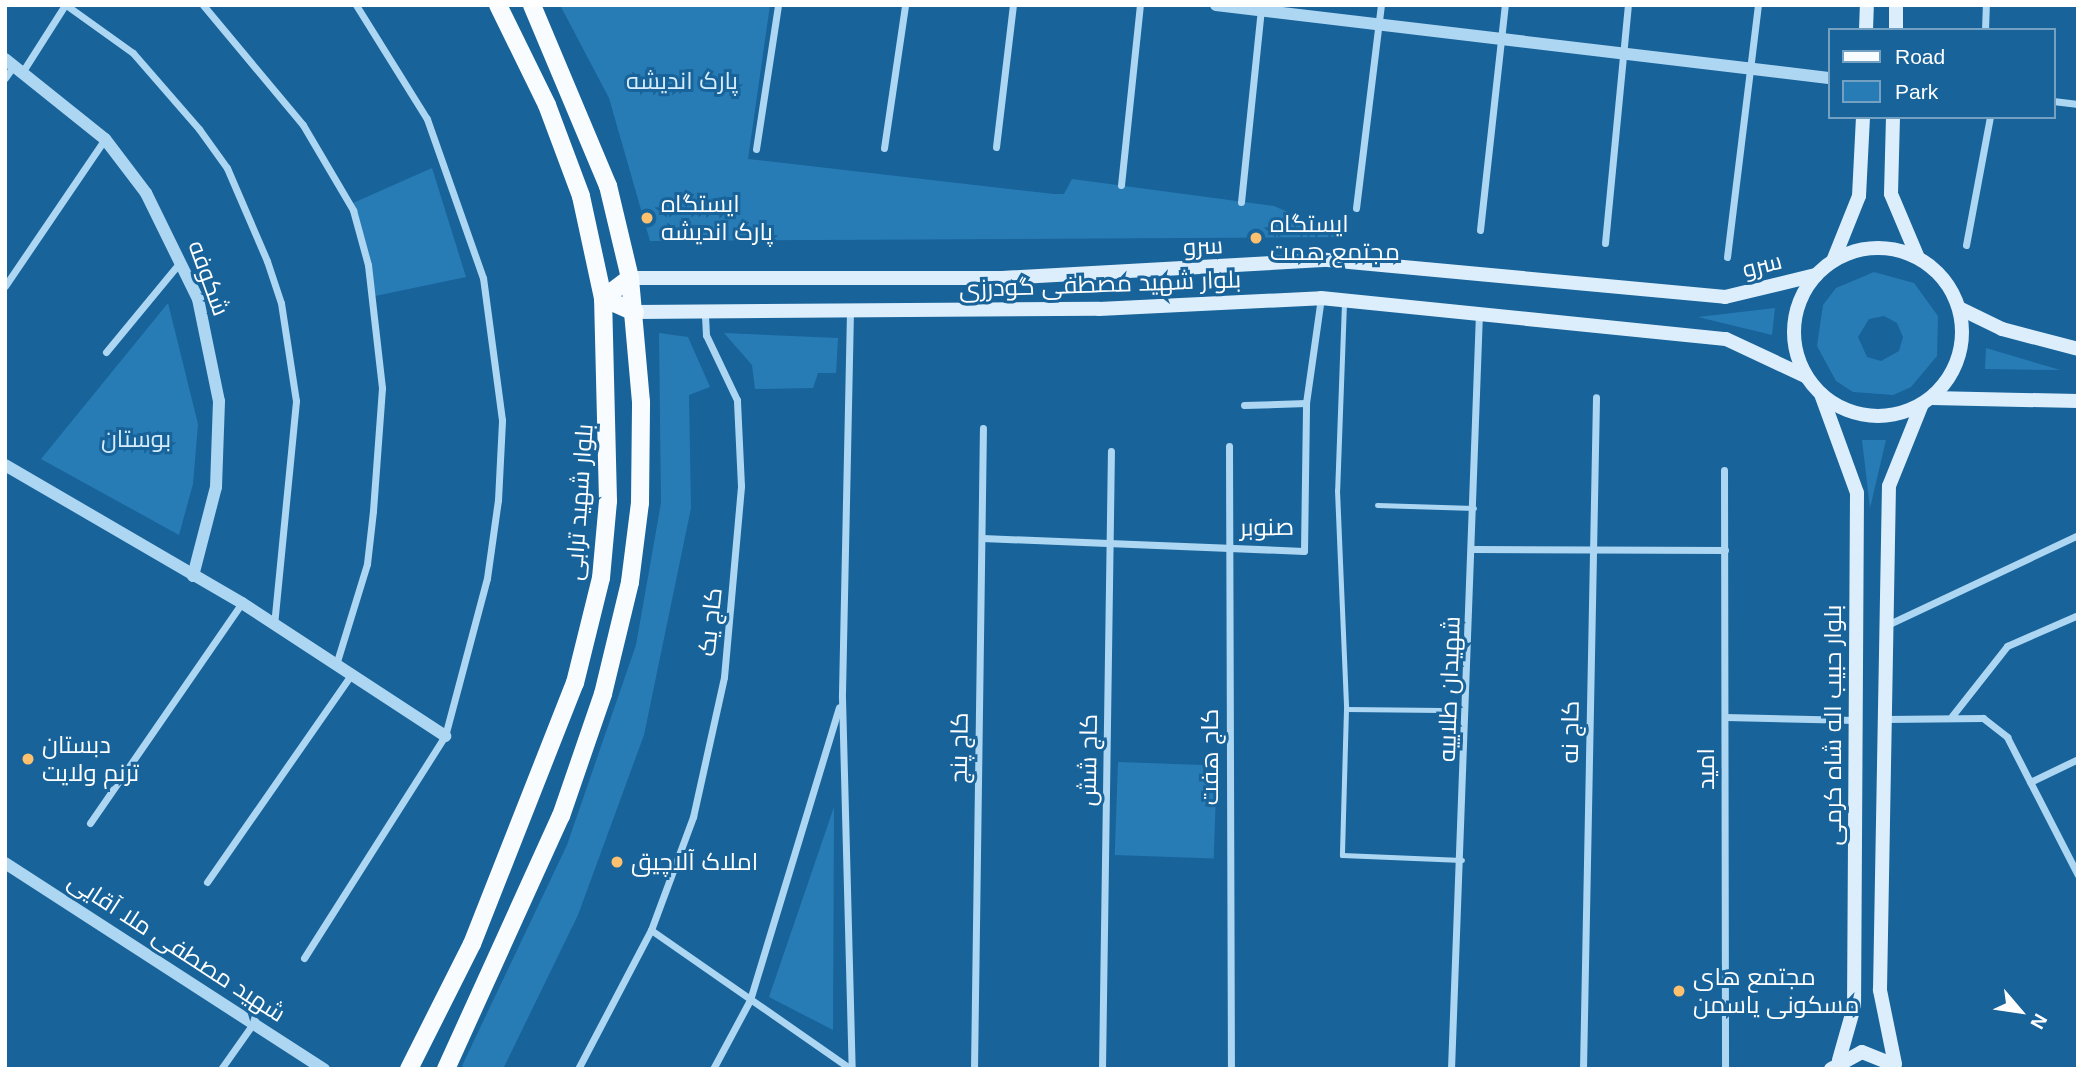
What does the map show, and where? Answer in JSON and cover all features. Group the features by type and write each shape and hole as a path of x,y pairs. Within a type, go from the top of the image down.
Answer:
{"main road":[{"name":"بلوار شهید ترابی","path":"409,1069 472,944 575,683 601,578 608,501 603,298 581,196 547,105 498,5"},
{"path":"446,1069 561,816 603,694 630,582 640,503 635,312 630,278 608,186 532,5"},
{"path":"1866,28 1867,5"},
{"path":"1896,5 1896,28"},
{"path":"1833,261 1859,196 1863,119"},
{"path":"1893,119 1891,194 1918,258"},
{"path":"2078,349 2002,329 1959,308 1936,271 1918,258 1875,248 1833,261 1816,275 1804,293 1794,335 1807,377 1821,394 1859,415 1903,413 1927,401 2078,401"},
{"name":"سرو","path":"630,278 1002,278 1328,260 1726,297 1816,275"},
{"path":"630,278 603,298 635,312"},
{"name":"بلوار شهید مصطفی گودرزی","path":"635,312 705,315 1099,309 1321,298 1479,309 1726,339 1807,377"},
{"path":"1927,401 1958,356 1959,308"},
{"name":"بلوار حبیب اله شاه کرمی","path":"1821,394 1857,493 1854,1007 1835,1065"},
{"name":"بلوار حبیب اله شاه کرمی","path":"1896,1066 1880,990 1889,486 1927,401"},
{"path":"1835,1065 1862,1052 1896,1066"}],"street":[{"path":"5,78 65,5 133,53 199,129 227,168 267,261 281,303 296,401 274,625"},
{"path":"203,5 303,125 353,210 368,265 382,388 373,511 367,564 336,666"},
{"path":"304,958 444,736 494,540 499,375 483,278 443,158 402,71 356,5"},
{"path":"756,149 778,5"},
{"path":"884,148 905,5"},
{"path":"996,147 1013,5"},
{"path":"1121,185 1140,5"},
{"path":"1216,5 1261,8 1380,25 1828,78"},
{"path":"1356,208 1381,5"},
{"path":"1480,230 1505,5"},
{"path":"1605,243 1628,5"},
{"path":"1727,257 1758,5"},
{"path":"1985,28 1986,5"},
{"path":"1241,202 1261,8"},
{"name":"شکوفه","path":"14,65 105,139 146,193 198,299 219,401 216,487 194,576"},
{"path":"2055,101 2078,104"},
{"path":"1966,245 1990,119"},
{"path":"5,286 105,139"},
{"path":"106,352 181,260"},
{"name":"صنوبر","path":"982,538 1304,551 1306,403 1321,298"},
{"name":"شهیدان طلاییه","path":"1451,1069 1462,860 1479,309"},
{"path":"850,311 842,698 852,1069"},
{"name":"کاج یک","path":"578,1069 651,930 693,817 730,632 741,486 737,400 706,335 705,315"},
{"name":"کاج نه","path":"1583,1069 1596,397"},
{"path":"1244,405 1306,403"},
{"name":"کاج پنج","path":"974,1069 984,428"},
{"name":"کاج هفت","path":"1229,446 1231,1069"},
{"name":"کاج شش","path":"1102,1069 1111,451"},
{"path":"5,465 242,604 444,736"},
{"name":"امید","path":"1724,470 1725,1069"},
{"path":"1886,625 2078,535"},
{"path":"1473,549 1725,550"},
{"path":"90,823 242,604"},
{"path":"1952,716 2007,646 2078,615"},
{"path":"207,882 351,676"},
{"path":"713,1069 750,1000 842,698"},
{"path":"1884,719 1952,716 1983,718 2007,737 2078,875"},
{"path":"1725,717 1855,720"},
{"path":"2031,782 2078,759"},
{"name":"شهید مصطفی ملا آقایی","path":"5,863 255,1021 324,1069"},
{"path":"651,930 852,1069"},
{"path":"221,1069 255,1021"}],"lane":[{"path":"1344,300 1337,490 1346,709 1342,855 1462,860"},
{"path":"1377,505 1474,508"},
{"path":"1346,709 1442,710"}],"green space":[{"name":"پارک اندیشه","path":"560,5 770,5 748,159 1054,194 1064,194 1072,179 1274,206 1345,237 650,241 609,98"},
{"path":"432,168 466,277 375,296 353,203"},
{"path":"1874,272 1914,283 1938,316 1937,356 1911,387 1893,395 1853,392 1836,381 1817,346 1823,305 1836,288","holes":["1884,316 1897,323 1903,337 1899,351 1881,361 1867,357 1858,337 1869,319"]},
{"name":"بوستان","path":"168,303 198,424 193,484 179,535 41,459"},
{"path":"1775,308 1772,335 1698,317"},
{"path":"659,333 688,337 710,387 689,395 691,508 644,735 578,915 503,1069 468,1069 462,1066 567,845 636,645 661,503"},
{"path":"724,333 838,338 836,373 818,373 813,388 755,389 752,365"},
{"path":"1986,348 2060,370 1985,369"},
{"path":"1862,440 1886,440 1870,508"},
{"path":"1118,762 1217,765 1214,858 1115,855"},
{"path":"834,807 833,1030 769,997"}],"place":[{"name":"ایستگاه پارک اندیشه","path":"647,218"},
{"name":"ایستگاه مجتمع همت","path":"1256,238"},
{"name":"دبستان ترنم ولایت","path":"28,759"},
{"name":"املاک آلاچیق","path":"617,862"},
{"name":"مجتمع های مسکونی یاسمن","path":"1679,991"}]}
